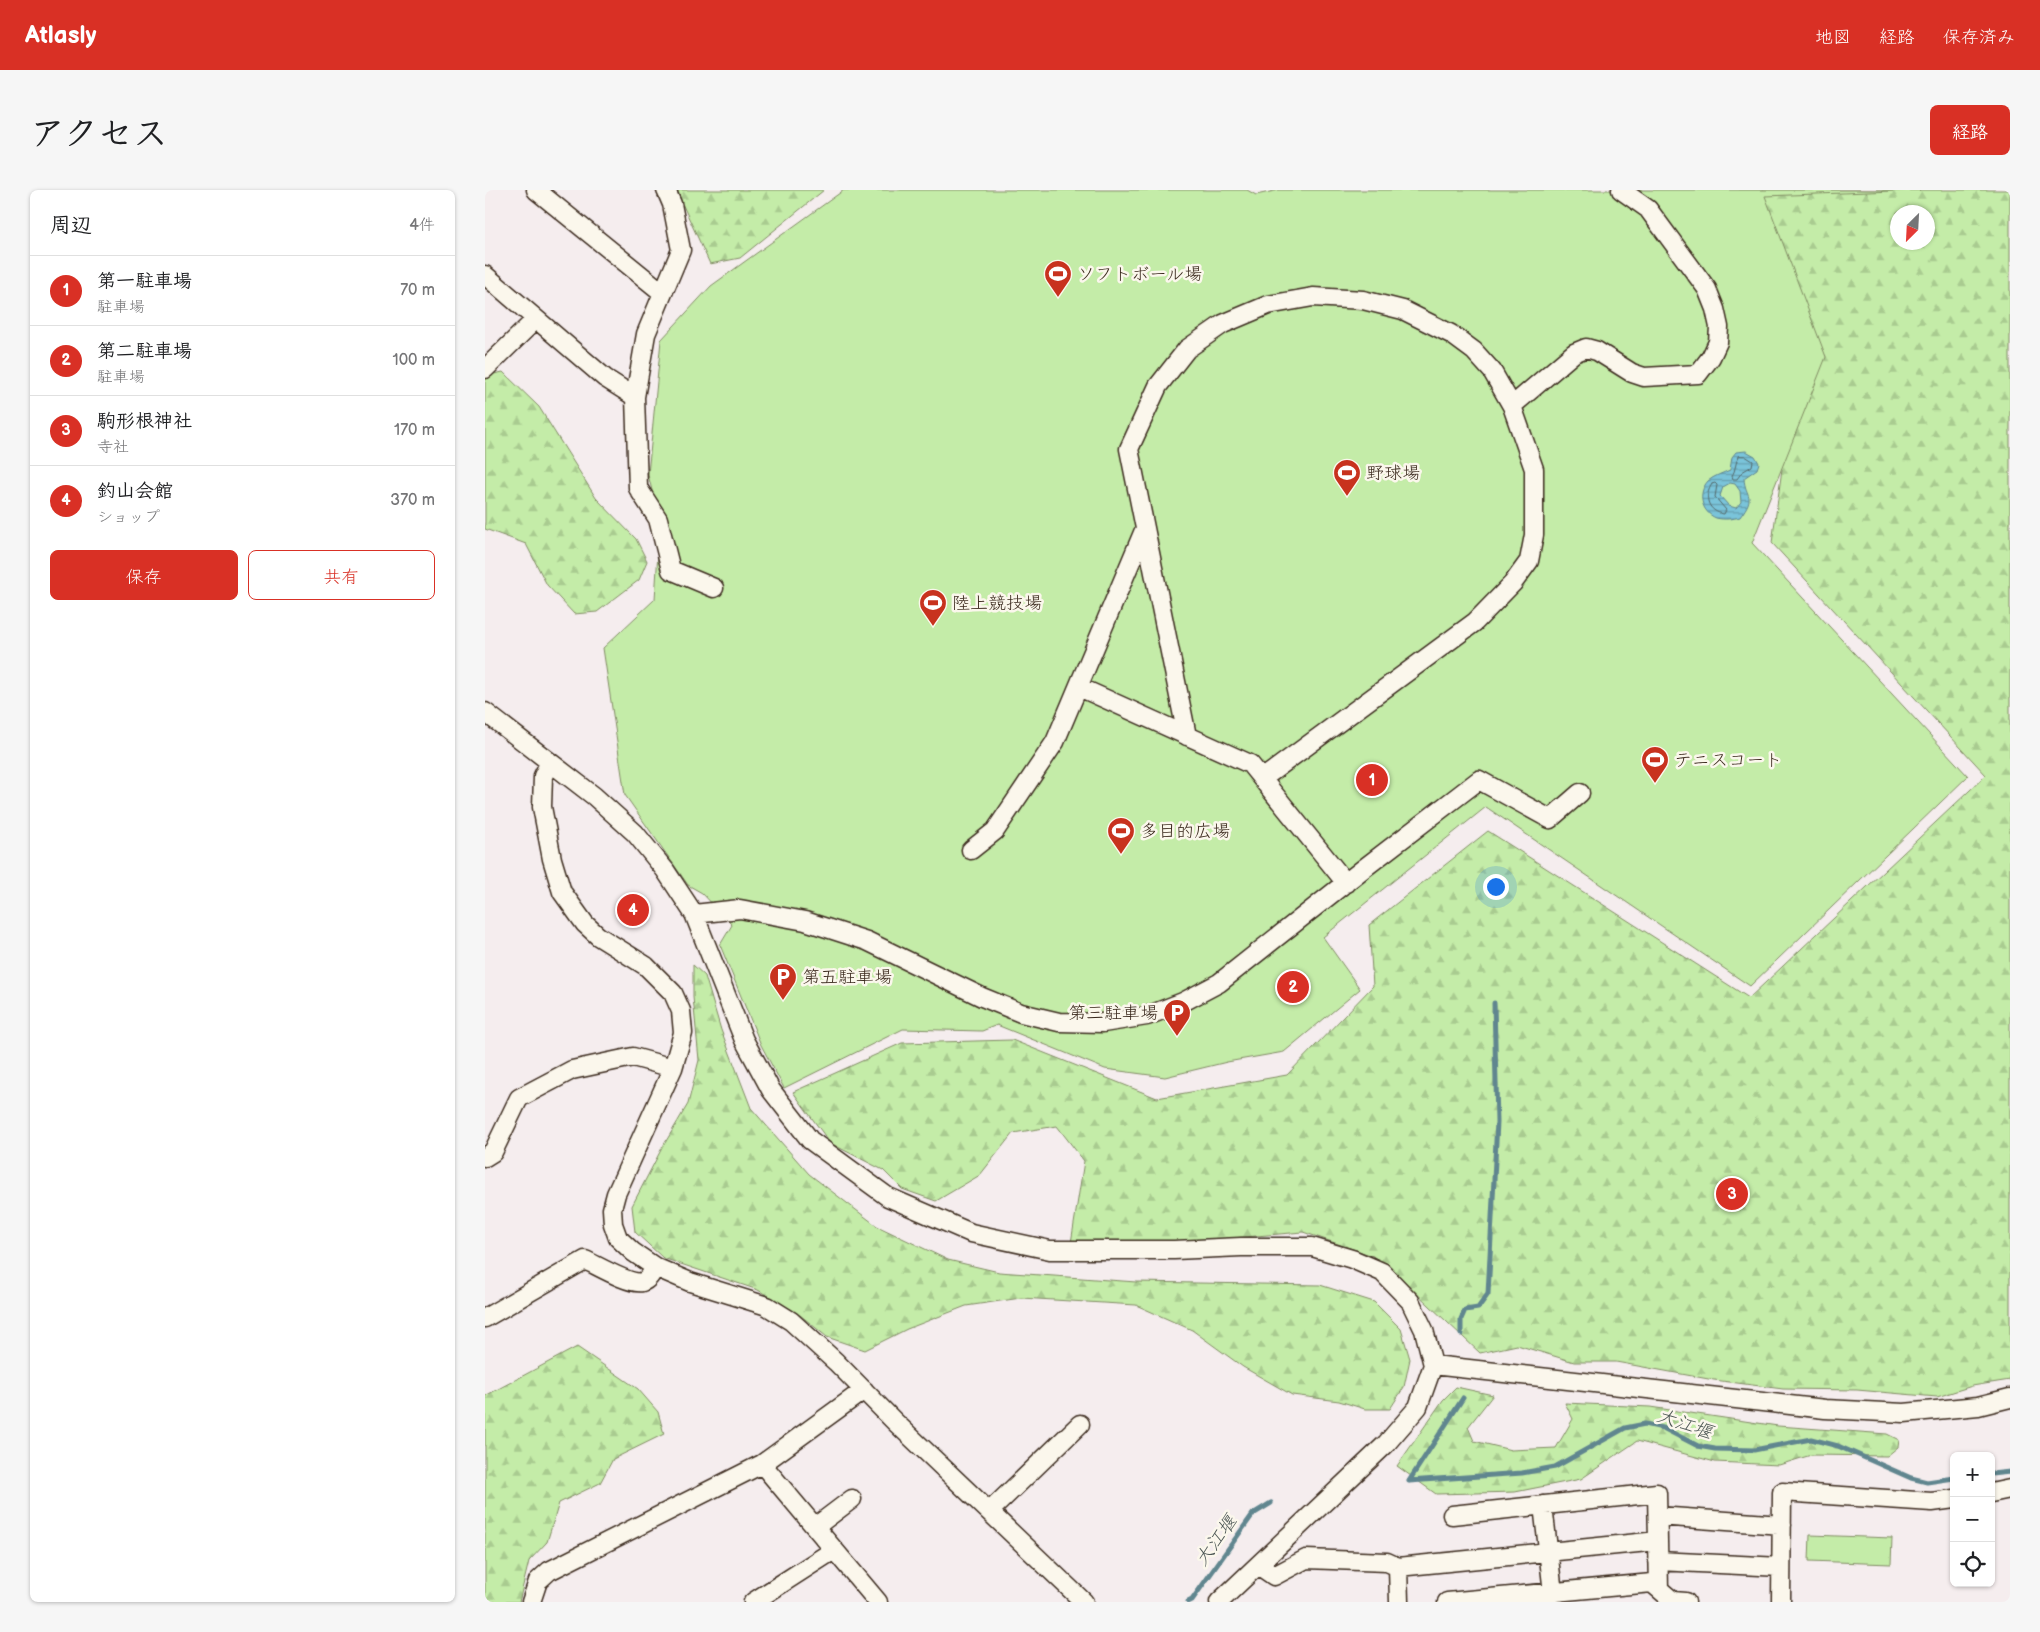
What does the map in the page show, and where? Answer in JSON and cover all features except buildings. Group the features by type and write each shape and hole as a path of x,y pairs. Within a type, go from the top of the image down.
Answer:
{"street":[{"path":"536,190 663,292"},
{"path":"667,190 672,204 681,250 647,334 635,397 638,488 658,519 671,570 714,588"},
{"path":"1512,406 1574,353 1586,348 1597,351 1632,373 1644,377 1698,374 1714,350 1718,342 1719,327 1715,309 1707,289 1648,209 1621,190"},
{"path":"485,275 605,378 635,397"},
{"path":"1187,736 1129,449 1159,386 1187,349 1223,324 1268,304 1313,296 1363,300 1403,310 1451,334 1474,351 1492,372 1512,406 1534,469 1534,535 1529,561 1513,583 1475,622 1262,779"},
{"path":"485,368 537,319"},
{"path":"971,850 995,831 1055,742 1145,528"},
{"path":"1079,687 1250,764 1346,883"},
{"path":"485,714 594,796 635,833 665,870 693,914 744,1040 771,1090 810,1140 887,1197 971,1233 1051,1250 1311,1247 1352,1259 1382,1272 1410,1301 1424,1330 1433,1365 1419,1408 1386,1444 1219,1602"},
{"path":"551,762 543,776 542,808 552,859 562,892 585,924 598,936 646,966 673,993 681,1011 683,1033 673,1068 616,1194 612,1209 613,1224 618,1238 655,1268 690,1282 767,1306 791,1321 1084,1602"},
{"path":"693,914 740,909 805,921 867,941 982,997 1021,1013 1059,1022 1103,1023 1147,1016 1183,1002 1219,983 1479,780 1549,819 1580,793"},
{"path":"485,1157 493,1152 519,1098 572,1070 633,1057 673,1068"},
{"path":"485,1318 585,1260 633,1282 643,1282 650,1277 655,1268"},
{"path":"1433,1365 1845,1410 1904,1413 1978,1406 2010,1398"},
{"path":"531,1602 538,1581 549,1571 762,1464 863,1390"},
{"path":"990,1511 1080,1424"},
{"path":"762,1464 877,1602"},
{"path":"1995,1492 2010,1490"},
{"path":"1781,1602 1782,1492 1932,1502 1950,1499"},
{"path":"1452,1515 1657,1493 1658,1561 1654,1591"},
{"path":"815,1527 852,1499"},
{"path":"1543,1505 1553,1597"},
{"path":"1658,1516 1782,1525"},
{"path":"1257,1565 1274,1576 1306,1559 1387,1562 1398,1567 1658,1541"},
{"path":"753,1602 835,1550"},
{"path":"1658,1561 1781,1567"},
{"path":"1398,1567 1399,1602"},
{"path":"1447,1602 1654,1591 1673,1601 1686,1602"}],"green space":[{"path":"678,190 824,190 740,258 710,264 680,199"},
{"path":"844,190 1247,190 1256,195 1279,190 1920,190 1765,196 1826,357 1752,543 1968,776 1750,986 1486,807 1323,937 1360,989 1284,1052 1227,1062 1165,1077 1105,1069 997,1025 982,1031 903,1029 784,1088 761,1045 720,945 732,925 702,893 688,885 625,795 603,648 655,599 660,521 648,475 661,340 711,286"},
{"path":"1739,190 2010,190 2010,1380 1972,1386 1937,1397 1857,1390 1783,1389 1714,1380 1616,1362 1574,1362 1517,1345 1480,1353 1412,1289 1373,1256 1303,1232 1185,1242 1071,1243 1084,1161 1057,1126 1013,1133 980,1175 936,1201 902,1189 883,1170 830,1143 793,1092 902,1043 1012,1040 1157,1098 1287,1075 1373,986 1369,925 1488,831 1749,998 1986,775 1772,543 1782,469 1690,390"},
{"path":"503,372 539,407 596,498 636,539 647,561 639,580 597,612 574,614 547,585 526,544 485,529 485,379 489,375"},
{"path":"693,965 705,976 721,1030 751,1108 809,1174 877,1226 948,1260 999,1272 1136,1282 1320,1285 1374,1302 1401,1329 1410,1359 1404,1387 1390,1409 1365,1409 1339,1401 1292,1395 1243,1367 1192,1330 1136,1305 1021,1298 966,1306 907,1329 865,1350 827,1337 800,1315 758,1290 663,1258 635,1232 632,1206 662,1148 688,1104 699,1060 693,997"},
{"path":"577,1347 638,1389 658,1412 664,1434 613,1459 600,1483 559,1503 547,1542 529,1561 519,1602 485,1602 485,1396"},
{"path":"1456,1387 1493,1395 1468,1427 1474,1441 1511,1450 1556,1448 1573,1419 1565,1403 1650,1407 1778,1426 1887,1434 1899,1440 1898,1447 1887,1456 1811,1455 1779,1465 1715,1462 1637,1441 1581,1479 1515,1492 1436,1494 1397,1466 1443,1400"},
{"path":"1810,1535 1892,1538 1891,1564 1809,1561"}],"water":[{"path":"1746,451 1755,456 1759,463 1757,469 1744,478 1749,496 1748,504 1740,517 1716,518 1704,507 1702,502 1703,491 1708,481 1730,470 1732,457 1736,452","holes":["1730,483 1735,484 1740,491 1741,502 1736,508 1729,506 1720,496 1723,487"]}],"waterway":[{"path":"1461,1334 1461,1319 1465,1310 1478,1308 1488,1294 1497,1122 1494,1003"},
{"path":"1409,1481 1463,1398"},
{"name":"大江堰","path":"1409,1481 1522,1473 1555,1467 1625,1428 1645,1424 1663,1428 1698,1446 1715,1449 1754,1450 1811,1439 1838,1446 1911,1478 1927,1482 1950,1479"},
{"name":"大江堰","path":"1995,1474 2010,1472"},
{"name":"大江堰","path":"1188,1602 1192,1600 1253,1514 1271,1503"}],"place":[{"name":"ソフトボール場","path":"1058,298"},
{"name":"野球場","path":"1347,497"},
{"name":"陸上競技場","path":"933,627"},
{"name":"第一駐車場","path":"1372,780"},
{"name":"テニスコート","path":"1655,784"},
{"name":"多目的広場","path":"1121,855"},
{"name":"釣山会館","path":"633,910"},
{"name":"第二駐車場","path":"1293,987"},
{"name":"第五駐車場","path":"783,1001"},
{"name":"第三駐車場","path":"1177,1037"},
{"name":"駒形根神社","path":"1732,1194"}]}
